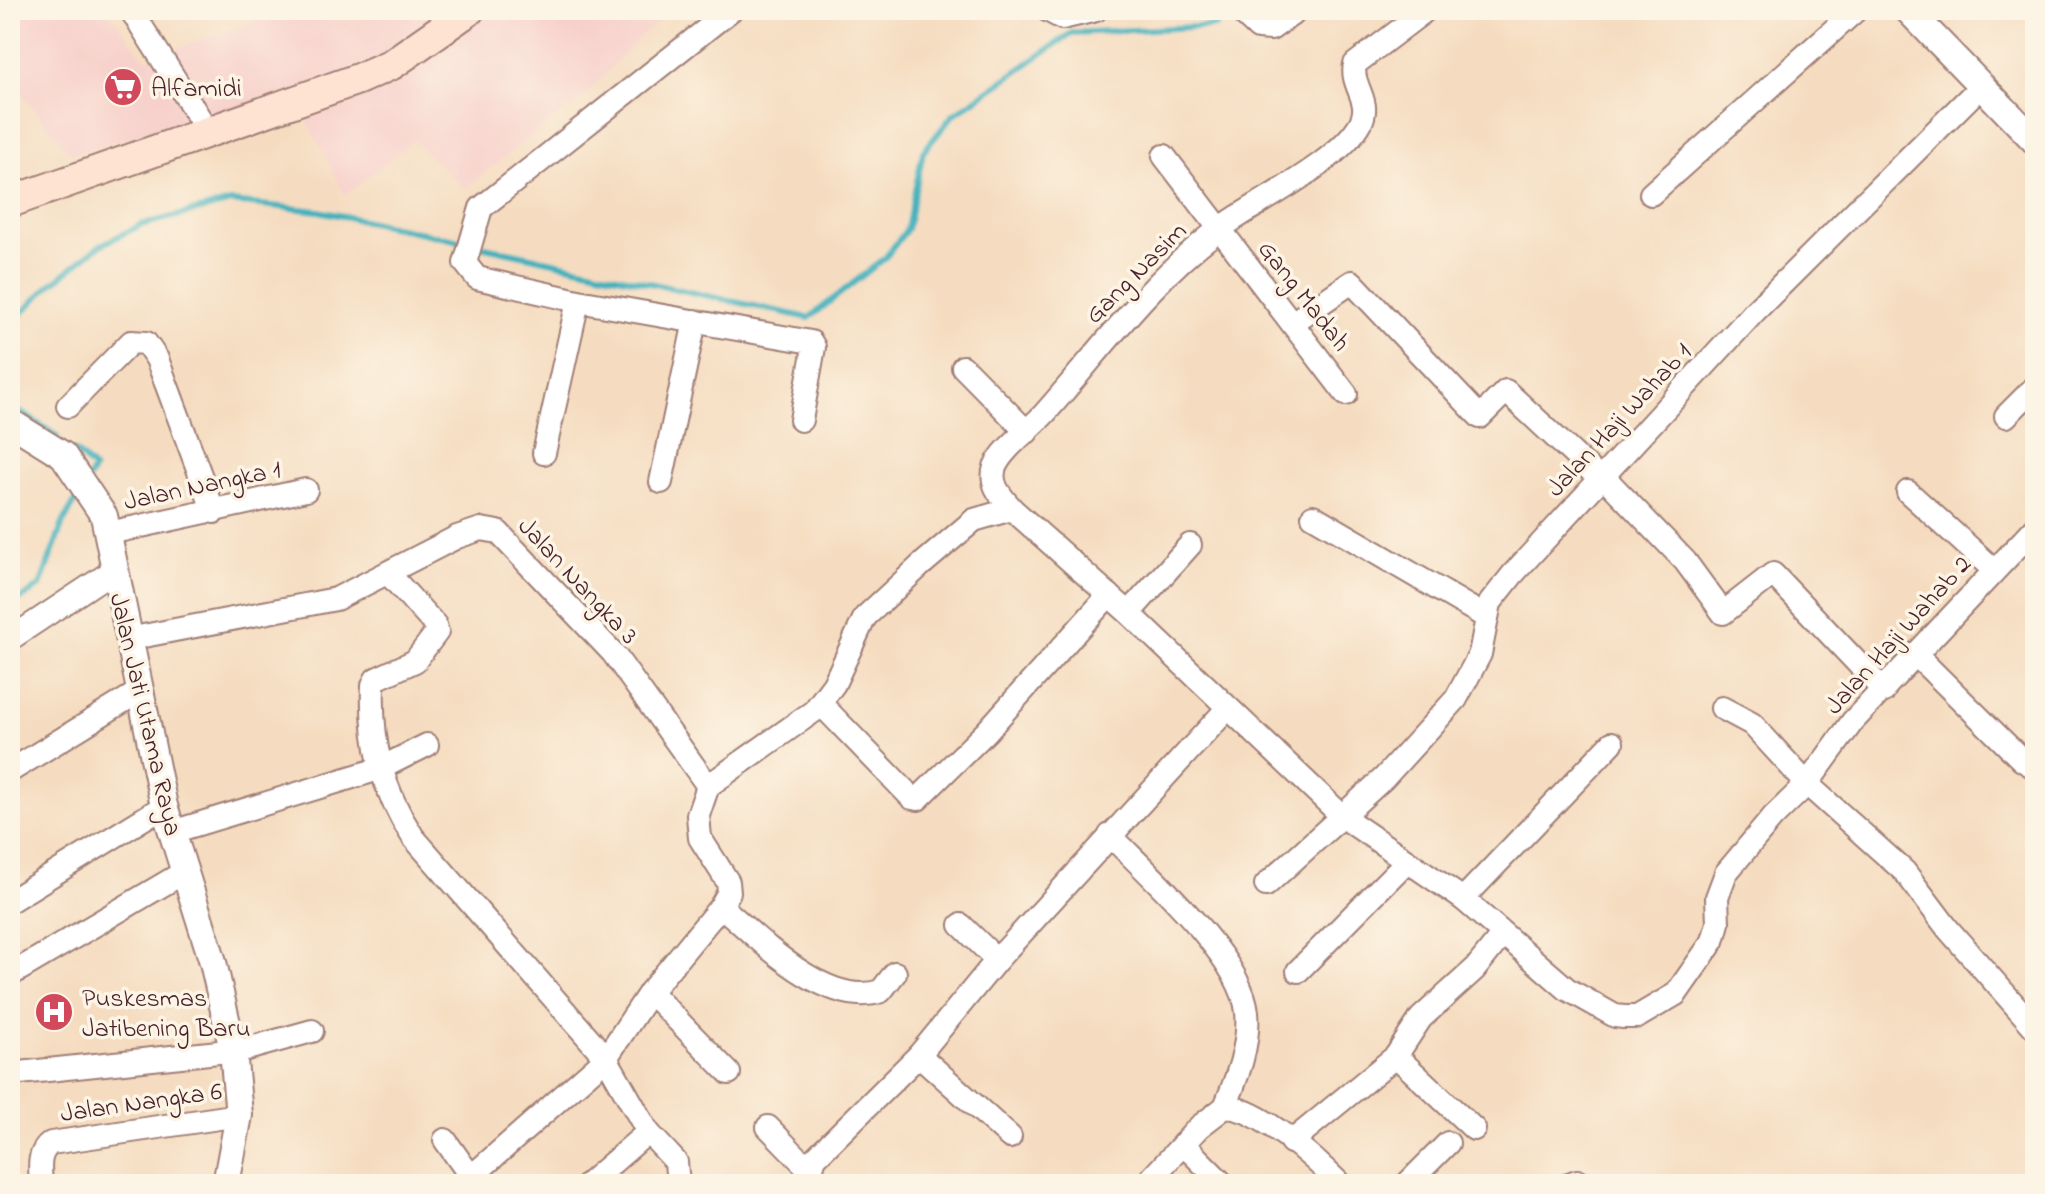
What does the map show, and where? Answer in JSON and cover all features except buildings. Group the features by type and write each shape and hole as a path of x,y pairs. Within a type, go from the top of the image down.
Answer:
{"main road":[{"path":"10,202 358,79 392,64 469,10"}],"street":[{"path":"131,10 207,130"},
{"path":"731,10 481,208 465,263 477,278 578,301 811,342 814,347 801,420"},
{"path":"1047,10 1062,18 1096,10"},
{"path":"1243,15 1258,28 1271,29 1298,10"},
{"name":"Gang Nasim","path":"1012,509 996,491 993,477 996,464 1027,432 1117,324 1219,230 1333,152 1361,123 1366,104 1354,77 1355,64 1426,10"},
{"path":"1651,194 1856,10"},
{"path":"1908,10 1979,88 2035,141"},
{"name":"Jalan Haji Wahab 1","path":"1266,885 1343,817 1427,734 1456,699 1475,669 1490,603 1513,574 1755,311 1979,88"},
{"name":"Gang Madah","path":"1164,156 1346,394"},
{"path":"1292,323 1352,282 1480,417 1506,391 1602,477 1685,561 1723,613 1773,574 1884,691"},
{"path":"544,453 578,301"},
{"path":"661,482 695,321"},
{"path":"68,406 131,342 146,343 167,384 214,512"},
{"path":"963,367 1027,432"},
{"path":"2006,416 2035,387"},
{"name":"Jalan Jati Utama Raya","path":"10,422 63,455 106,521 164,806 213,962 233,1050 239,1115 226,1184"},
{"name":"Jalan Nangka 1","path":"106,521 214,512 306,490"},
{"path":"1908,492 1993,569"},
{"path":"445,1140 474,1181 606,1058 650,992 721,906 729,892 728,882 713,864 699,827 698,815 708,786 814,711 834,684 865,617 974,520 1012,509"},
{"name":"Jalan Haji Wahab 2","path":"1012,509 1129,613 1343,817 1463,899 1567,989 1615,1016 1637,1017 1676,994 1703,957 1716,932 1717,897 1726,873 1773,817 1807,784 1853,721 1884,691 1993,569 2035,528"},
{"path":"1313,516 1486,617"},
{"name":"Jalan Nangka 3","path":"128,639 336,599 457,537 481,529 498,532 613,653 708,786"},
{"path":"1129,613 1190,545"},
{"path":"10,639 114,570"},
{"path":"388,573 435,625 437,632 415,661 374,682 371,727 379,769 396,811 413,837 606,1058 648,1132 676,1162 678,1184"},
{"path":"820,703 912,798 918,799 986,732 1109,595"},
{"path":"1915,654 2022,760 2035,768"},
{"path":"10,771 140,691"},
{"path":"1722,708 1752,724 1807,784 1905,872 1948,929 2035,1028"},
{"path":"808,1177 815,1158 919,1055 997,960 1227,709"},
{"path":"1463,899 1612,743"},
{"path":"172,832 379,769 427,745"},
{"path":"10,901 164,806"},
{"path":"1110,835 1194,922 1237,980 1247,1009 1243,1059 1225,1107 1183,1144 1146,1184"},
{"path":"1298,971 1407,861"},
{"path":"10,975 186,871"},
{"path":"721,906 778,956 844,992 859,995 881,991 895,973"},
{"path":"961,925 997,960"},
{"path":"1291,1142 1396,1056 1421,1018 1475,969 1503,934"},
{"path":"650,992 729,1073"},
{"path":"10,1074 233,1050 312,1031"},
{"path":"919,1055 1010,1137"},
{"path":"1396,1056 1474,1129"},
{"path":"1225,1107 1246,1110 1291,1142 1340,1184"},
{"name":"Jalan Nangka 6","path":"41,1184 40,1160 44,1147 51,1143 239,1115"},
{"path":"768,1127 808,1177"},
{"path":"588,1184 648,1132"},
{"path":"1407,1184 1448,1143"},
{"path":"1183,1144 1223,1184"},
{"path":"1569,1184 1577,1181 1583,1184"}],"shaded area":[{"path":"10,10 107,10 145,59 287,10 675,10 642,34 586,95 464,188 413,140 345,196 293,93 71,154 10,80"}],"waterway":[{"path":"476,245 809,318 885,258 907,229 923,152 953,115 1072,33 1215,26 1234,10"},
{"path":"10,325 48,287 99,246 141,225 231,202 319,211 465,242"},
{"path":"10,405 57,436"},
{"path":"75,451 94,469 89,478"},
{"path":"10,606 40,586 63,523 79,495"}],"place":[{"name":"Alfamidi","path":"123,87"},
{"name":"Puskesmas Jatibening Baru","path":"54,1012"}]}
